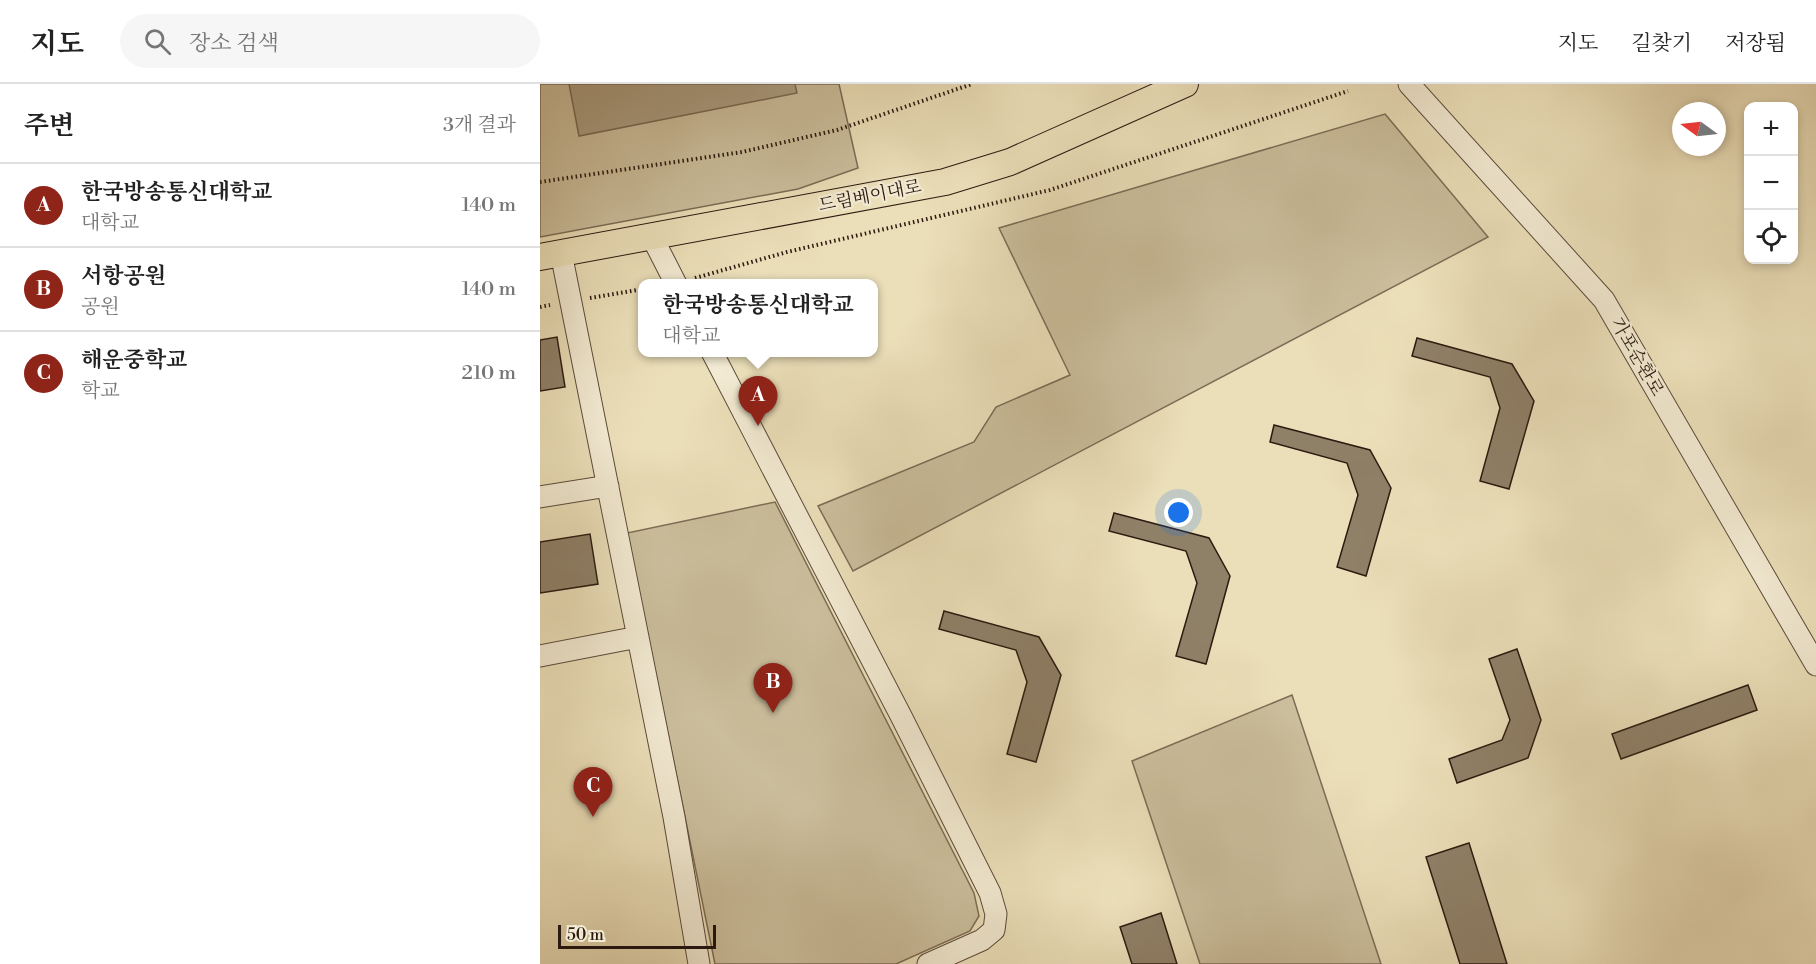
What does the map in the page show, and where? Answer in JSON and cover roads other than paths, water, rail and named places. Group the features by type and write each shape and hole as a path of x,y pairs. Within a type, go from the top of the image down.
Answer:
{"main road":[{"name":"드림베이대로","path":"550,255 945,182 1010,162 1185,84"}],"street":[{"name":"가포순환로","path":"1409,84 1604,300 1816,665"},
{"path":"652,237 674,279"},
{"path":"550,255 608,486 674,818 699,964"},
{"path":"715,357 990,893 996,914 993,930 982,940 928,964"},
{"path":"540,497 608,486"},
{"path":"540,656 638,637"}],"place":[{"name":"한국방송통신대학교","path":"758,426"},
{"name":"서항공원","path":"773,713"},
{"name":"해운중학교","path":"593,817"}]}
